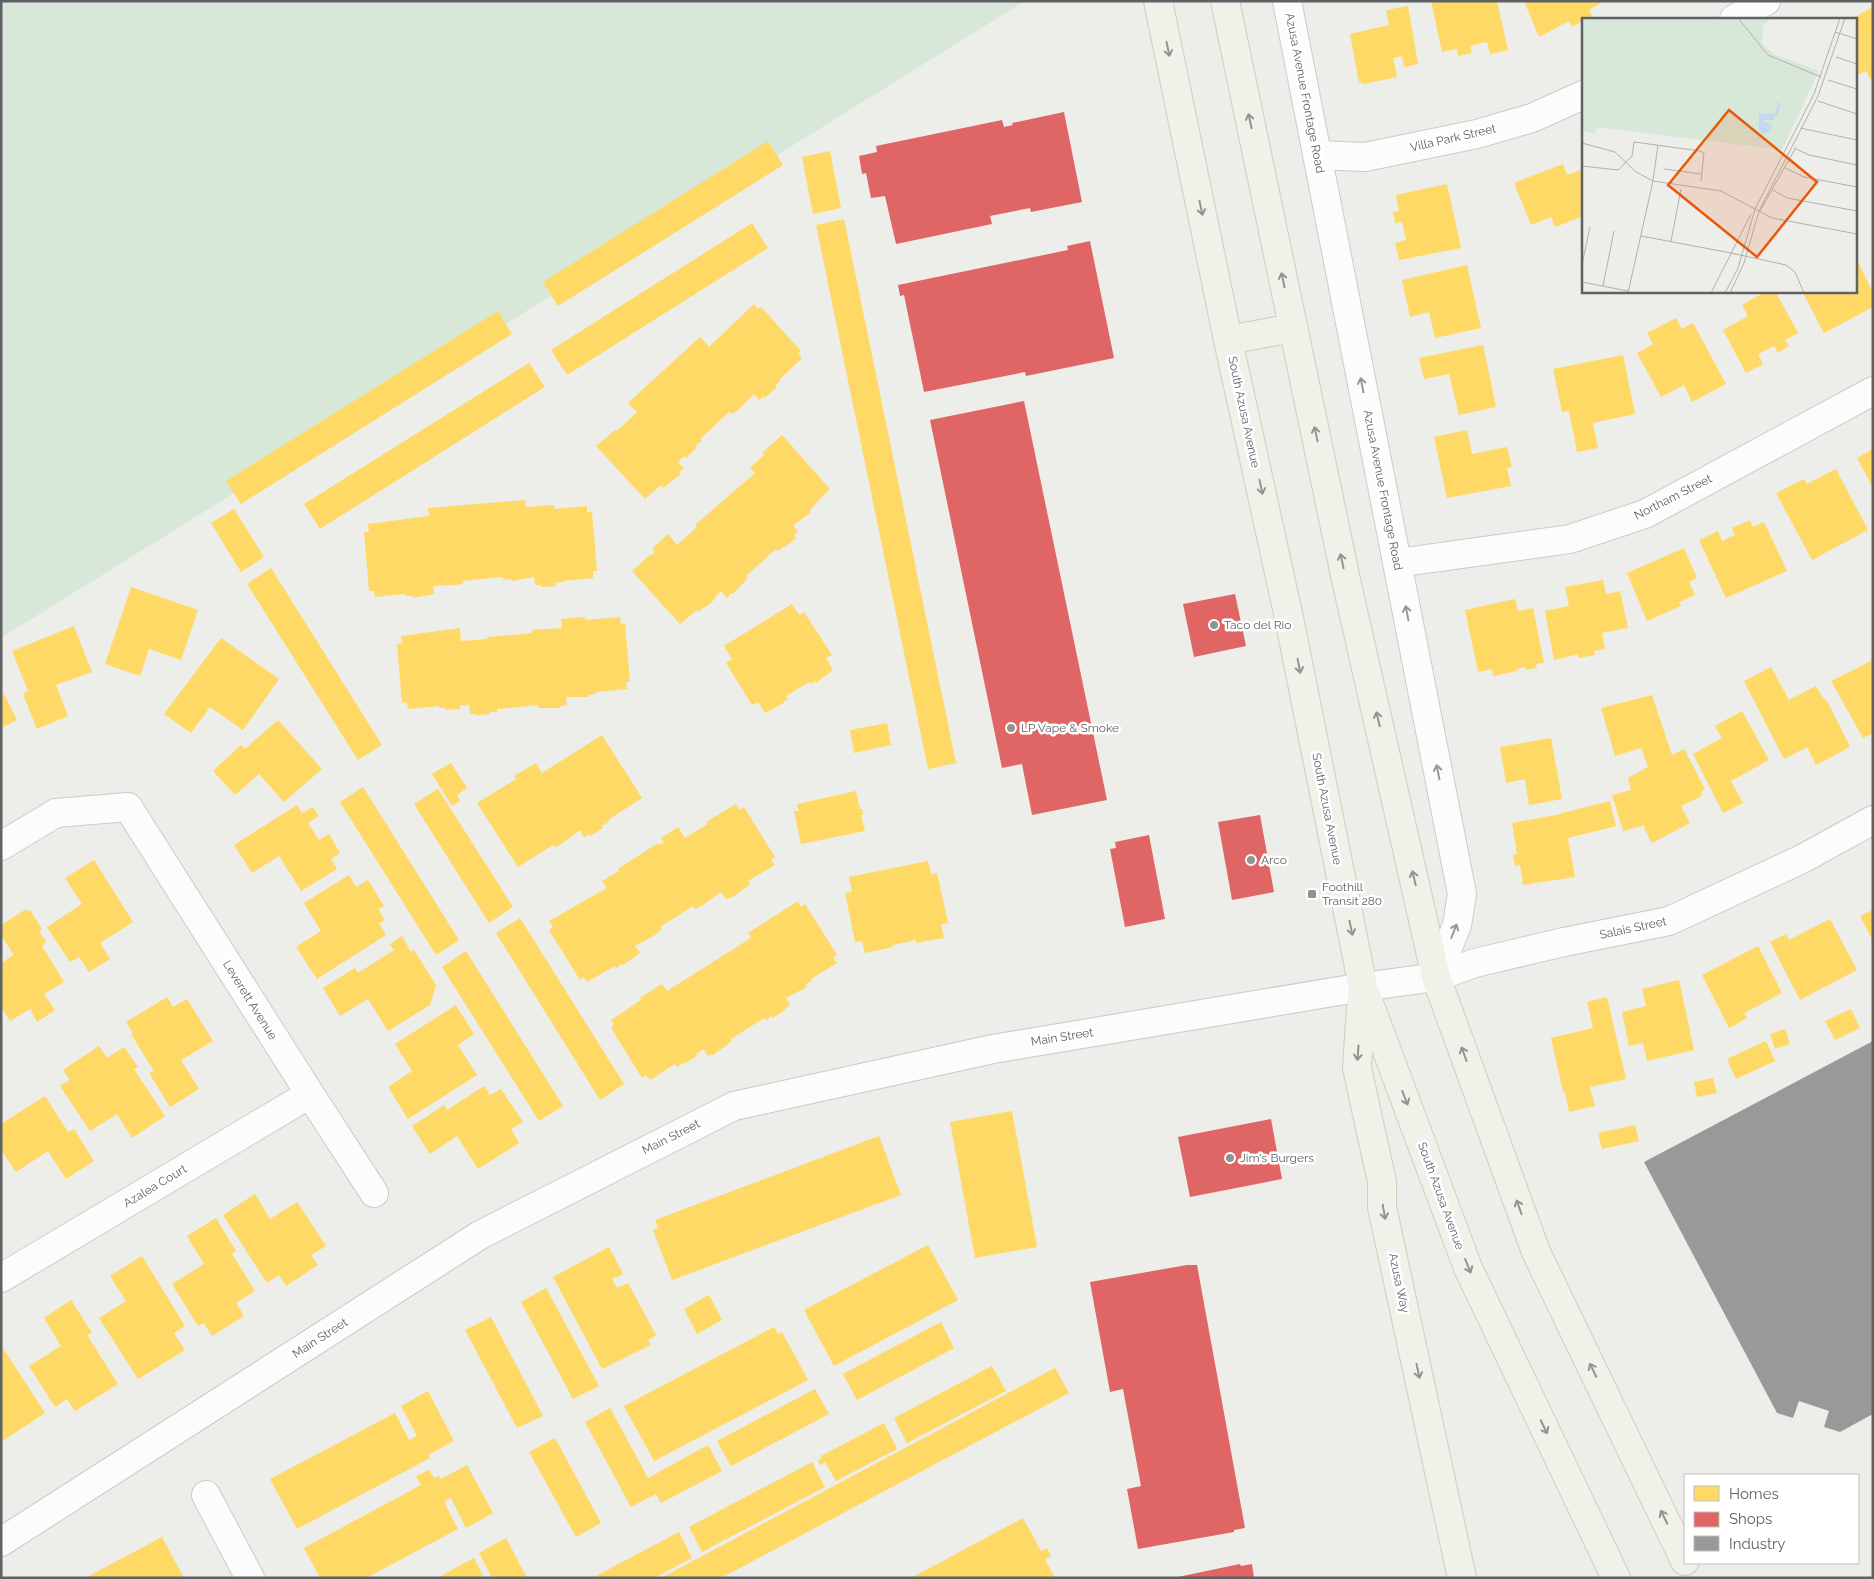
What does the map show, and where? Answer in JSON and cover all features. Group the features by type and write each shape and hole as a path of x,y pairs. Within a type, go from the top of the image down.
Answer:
{"main road":[{"name":"South Azusa Avenue","path":"1158,1 1228,340 1289,618 1363,987 1468,1268 1616,1578"},
{"path":"1225,1 1346,580 1436,977 1536,1252 1684,1558"},
{"path":"1228,340 1293,328"},
{"name":"Azusa Way","path":"1363,987 1357,1068 1382,1182 1382,1207 1462,1578"},
{"path":"1687,1564 1693,1578"}],"street":[{"name":"Azusa Avenue Frontage Road","path":"1287,1 1462,894 1457,924 1436,977"},
{"path":"1736,18 1766,1"},
{"name":"Villa Park Street","path":"1317,155 1365,157 1476,134 1532,118 1582,95"},
{"name":"Northam Street","path":"1397,563 1481,553 1570,539 1645,514 1873,391"},
{"name":"Leverett Avenue","path":"1,846 56,813 128,807 374,1193"},
{"name":"Salais Street","path":"1436,977 1475,963 1564,942 1669,921 1802,859 1873,820"},
{"name":"Main Street","path":"1,1542 480,1235 734,1106 993,1049 1363,987 1436,977"},
{"name":"Azalea Court","path":"1,1278 310,1094"},
{"path":"206,1495 250,1578"}],"green space":[{"path":"1,1 1025,1 1,638"}],"building: Homes":[{"path":"1431,1 1497,1 1508,50 1490,54 1487,42 1470,46 1472,53 1458,56 1457,49 1442,52"},
{"path":"1524,1 1604,1 1589,10 1592,16 1582,18 1582,22 1572,27 1569,21 1539,37"},
{"path":"1408,6 1418,64 1404,67 1402,56 1393,58 1397,77 1363,84 1363,82 1359,83 1350,34 1389,25 1386,10"},
{"path":"1873,7 1873,79 1871,80 1866,71 1856,76 1856,38 1858,37 1856,35 1856,18 1853,18"},
{"path":"768,141 783,165 558,306 543,282"},
{"path":"830,151 841,208 813,214 802,157"},
{"path":"1563,164 1567,175 1581,170 1582,218 1581,217 1555,227 1551,217 1531,225 1514,183"},
{"path":"1447,184 1461,248 1399,260 1395,243 1406,240 1402,222 1395,223 1393,212 1399,211 1396,195"},
{"path":"844,219 956,763 928,769 816,225"},
{"path":"752,223 768,248 567,375 551,350"},
{"path":"1856,258 1873,293 1873,307 1824,333 1803,292 1856,292"},
{"path":"1467,265 1481,328 1435,338 1429,312 1410,317 1402,280"},
{"path":"1765,292 1776,292 1798,333 1785,340 1789,346 1778,353 1774,346 1758,354 1763,364 1746,373 1723,330 1748,316 1742,305"},
{"path":"754,304 758,309 761,307 801,351 798,353 802,358 779,380 775,386 776,388 765,398 764,396 759,400 754,394 738,410 732,414 729,412 700,439 702,441 695,446 696,448 686,458 684,456 678,462 684,468 679,472 681,474 663,488 661,485 645,499 596,446 615,430 617,431 637,412 628,403 700,337 709,347"},
{"path":"498,311 512,334 241,504 226,481"},
{"path":"1676,318 1682,329 1693,323 1726,384 1692,402 1684,385 1661,397 1637,353 1653,344 1647,333"},
{"path":"1483,345 1496,407 1459,415 1449,374 1424,379 1419,358"},
{"path":"1623,355 1635,414 1593,423 1598,448 1577,452 1569,411 1562,412 1553,369"},
{"path":"529,363 545,387 320,529 304,504"},
{"path":"1467,430 1472,454 1507,447 1512,467 1507,468 1511,486 1447,498 1434,437"},
{"path":"782,435 830,489 810,510 811,512 793,526 798,532 794,535 796,538 778,551 776,549 746,576 748,578 733,594 731,593 727,598 721,591 706,607 699,612 697,610 680,624 632,571 655,552 652,549 668,534 677,545 697,527 695,525 755,473 750,468 764,455 762,453"},
{"path":"1873,449 1873,488 1857,458"},
{"path":"1836,469 1868,530 1812,560 1776,493 1804,479 1807,484"},
{"path":"525,500 526,507 554,505 555,509 587,506 587,512 592,512 597,571 593,571 593,578 562,581 555,583 556,586 541,587 541,585 535,585 534,577 512,581 511,579 503,580 503,577 462,581 463,584 433,586 434,594 413,598 413,596 406,596 405,594 375,597 374,591 369,591 364,532 369,532 368,524 429,516 428,508"},
{"path":"234,509 264,557 241,572 211,523"},
{"path":"1750,520 1753,527 1764,522 1787,571 1726,598 1699,540 1718,531 1722,541 1735,535 1732,528"},
{"path":"1684,548 1697,578 1689,582 1695,595 1679,602 1681,606 1647,621 1627,573"},
{"path":"271,568 382,745 358,760 247,584"},
{"path":"1603,580 1606,594 1620,591 1628,628 1602,633 1605,649 1594,651 1595,655 1578,658 1578,654 1554,660 1545,611 1569,606 1565,587"},
{"path":"131,587 198,610 181,660 149,649 140,676 105,664"},
{"path":"1515,599 1518,611 1533,608 1544,663 1536,664 1537,668 1526,670 1525,667 1516,669 1517,671 1493,676 1492,669 1478,672 1465,610"},
{"path":"792,604 799,615 804,612 832,655 826,658 833,670 816,683 815,681 810,684 809,682 786,696 788,699 784,703 765,713 758,702 752,705 726,663 732,659 724,646"},
{"path":"585,617 585,620 620,617 621,624 625,623 630,682 626,682 627,689 596,692 596,694 588,695 588,697 566,697 567,705 560,706 560,708 538,708 538,705 497,709 497,712 490,712 490,714 476,715 470,714 469,705 460,706 460,709 446,710 446,708 439,708 439,706 408,709 407,702 402,703 397,644 402,643 401,636 460,628 461,641 488,639 487,637 532,633 532,630 562,628 561,619"},
{"path":"74,626 92,672 56,685 68,716 37,729 23,694 28,691 12,651"},
{"path":"221,638 279,679 243,730 210,707 191,733 164,714"},
{"path":"1873,660 1873,733 1863,738 1831,681"},
{"path":"1771,667 1789,700 1816,686 1824,700 1826,699 1850,747 1816,765 1807,747 1784,759 1744,681"},
{"path":"1,688 17,720 1,728"},
{"path":"1652,695 1672,755 1684,749 1705,789 1701,792 1702,796 1681,806 1690,823 1652,843 1644,828 1645,825 1623,831 1612,795 1631,790 1628,778 1648,767 1641,748 1615,756 1601,708"},
{"path":"1742,711 1769,760 1731,781 1743,803 1723,813 1693,754 1722,738 1715,726"},
{"path":"278,720 322,769 284,802 259,774 235,795 213,771 241,745 245,749"},
{"path":"887,723 891,745 854,753 850,730"},
{"path":"602,735 642,798 608,820 609,822 601,826 603,828 590,836 589,834 584,838 580,830 561,844 555,847 553,845 518,867 477,803 516,779 514,776 536,763 542,773"},
{"path":"1551,738 1562,799 1529,805 1525,779 1506,783 1500,747"},
{"path":"451,763 467,788 457,795 460,801 452,806 432,774"},
{"path":"363,787 459,940 436,955 340,802"},
{"path":"438,789 513,907 489,923 414,804"},
{"path":"856,791 860,809 862,809 863,815 861,815 865,831 801,844 794,811 799,811 797,804"},
{"path":"1610,801 1616,826 1568,838 1575,877 1523,885 1520,865 1515,866 1513,855 1517,854 1512,823 1561,814"},
{"path":"736,804 739,810 744,807 775,857 771,860 775,865 748,881 750,884 733,897 726,899 721,892 703,905 695,909 693,906 660,927 662,929 655,935 635,946 640,953 623,965 616,968 615,966 587,982 584,977 580,980 549,930 553,927 549,921 607,888 602,881 658,843 659,845 664,843 661,838 678,827 685,838 708,824 706,822"},
{"path":"297,805 302,813 313,807 319,816 308,823 319,840 329,834 340,853 331,859 337,869 301,891 279,856 252,873 234,845"},
{"path":"94,860 133,922 100,943 110,959 89,972 79,957 70,962 47,927 82,904 65,878"},
{"path":"928,861 931,874 937,873 948,923 941,924 944,938 916,943 916,940 865,953 862,941 855,942 845,893 852,892 849,877"},
{"path":"349,875 356,887 368,880 384,906 378,909 385,920 379,923 386,935 317,979 296,947 321,931 304,903"},
{"path":"798,901 801,907 805,904 837,955 833,957 837,963 811,979 812,981 805,985 807,987 786,998 790,1005 786,1009 773,1018 772,1016 766,1020 764,1018 731,1039 732,1041 713,1055 708,1056 704,1049 684,1064 677,1067 675,1064 650,1080 646,1075 642,1078 611,1028 614,1025 611,1020 662,984 667,991 751,938 748,933"},
{"path":"26,909 27,912 30,910 42,929 39,931 46,942 42,946 64,982 44,994 55,1010 37,1022 30,1009 10,1021 1,1007 1,963 14,955 1,935 1,925"},
{"path":"1873,910 1873,941 1860,916"},
{"path":"520,918 624,1084 600,1100 496,933"},
{"path":"1830,919 1857,970 1800,1000 1770,942 1786,934 1789,940"},
{"path":"402,936 411,952 414,950 436,985 430,1005 388,1031 368,999 340,1016 323,988 355,968 358,973 394,950 390,944"},
{"path":"1758,946 1782,993 1744,1013 1747,1018 1729,1028 1702,975"},
{"path":"466,951 563,1106 539,1121 442,967"},
{"path":"1679,980 1694,1050 1647,1061 1643,1043 1629,1046 1622,1012 1646,1006 1642,989"},
{"path":"167,997 173,1007 187,999 213,1041 181,1060 199,1089 170,1107 149,1073 154,1071 131,1034 133,1033 126,1022"},
{"path":"1607,997 1626,1079 1590,1087 1595,1106 1569,1112 1551,1038 1593,1028 1587,1002"},
{"path":"456,1005 474,1034 458,1045 477,1075 408,1119 388,1087 412,1071 395,1044"},
{"path":"1851,1009 1860,1028 1835,1040 1825,1021"},
{"path":"1785,1029 1790,1044 1775,1049 1770,1034"},
{"path":"1766,1041 1775,1061 1736,1079 1727,1059"},
{"path":"99,1046 107,1058 124,1047 138,1067 134,1069 165,1116 132,1138 117,1114 90,1131 60,1086 70,1080 63,1070"},
{"path":"1713,1078 1717,1093 1697,1097 1694,1082"},
{"path":"484,1086 490,1095 501,1089 523,1122 511,1129 519,1143 478,1169 457,1136 430,1154 412,1126 444,1105 447,1110"},
{"path":"45,1096 68,1132 74,1129 94,1161 66,1179 48,1151 16,1172 1,1150 1,1124"},
{"path":"1012,1111 1037,1247 975,1258 950,1122"},
{"path":"1635,1125 1639,1141 1602,1149 1598,1133"},
{"path":"879,1136 901,1195 672,1280 653,1230 658,1228 655,1220"},
{"path":"255,1194 270,1219 297,1202 326,1246 311,1255 318,1265 286,1286 279,1275 267,1283 223,1215"},
{"path":"216,1218 236,1251 232,1254 255,1291 236,1303 244,1316 212,1336 204,1323 198,1326 172,1284 204,1264 187,1236"},
{"path":"928,1245 958,1300 834,1366 804,1310"},
{"path":"609,1247 623,1274 612,1279 617,1288 628,1283 656,1335 648,1340 651,1345 602,1369 553,1277"},
{"path":"142,1256 185,1326 174,1333 185,1350 138,1379 99,1318 126,1301 110,1276"},
{"path":"546,1288 599,1386 573,1399 521,1302"},
{"path":"709,1295 722,1320 697,1334 684,1309"},
{"path":"71,1300 92,1333 87,1335 118,1384 75,1411 67,1399 55,1407 29,1366 61,1346 44,1318"},
{"path":"491,1317 543,1416 517,1428 465,1330"},
{"path":"941,1322 954,1348 857,1400 843,1374"},
{"path":"774,1327 778,1334 782,1332 808,1380 654,1461 624,1406"},
{"path":"1,1345 45,1413 1,1442"},
{"path":"992,1366 1006,1391 907,1443 894,1418"},
{"path":"1055,1368 1069,1393 721,1578 661,1578"},
{"path":"815,1389 829,1414 731,1466 717,1441"},
{"path":"428,1391 454,1441 428,1455 430,1458 297,1529 270,1479 395,1413 409,1440 417,1436 401,1406"},
{"path":"610,1408 648,1478 708,1445 722,1471 661,1503 656,1494 631,1507 585,1422"},
{"path":"884,1423 897,1449 836,1481 825,1462 820,1465 818,1460 822,1458 821,1456"},
{"path":"555,1438 601,1523 576,1537 529,1452"},
{"path":"812,1462 825,1487 702,1552 689,1527"},
{"path":"467,1465 493,1513 466,1528 451,1498 444,1502 458,1529 366,1578 320,1578 304,1548 421,1485 416,1476 429,1470 434,1478 439,1476 441,1479"},
{"path":"1023,1518 1041,1551 1047,1548 1051,1556 1045,1559 1055,1578 911,1578"},
{"path":"679,1532 692,1558 654,1578 592,1578"},
{"path":"162,1537 184,1578 85,1578"},
{"path":"506,1538 527,1578 492,1578 479,1553"},
{"path":"474,1558 484,1578 437,1578"}],"building: Shops":[{"path":"1064,112 1082,202 1031,212 1030,208 990,216 992,224 896,244 885,196 871,198 866,173 862,174 859,156 877,152 876,146 1002,120 1004,127 1013,125 1012,123"},
{"path":"1090,241 1114,358 1026,376 1025,372 924,392 904,295 900,296 898,285 1068,250 1067,246"},
{"path":"1024,401 1107,800 1032,815 1022,764 1002,768 930,420"},
{"name":"Taco del Rio","path":"1235,594 1246,646 1194,657 1183,604"},
{"path":"1260,815 1274,892 1232,900 1218,822"},
{"path":"1149,835 1165,919 1125,927 1110,849 1116,848 1115,842"},
{"name":"Jim's Burgers","path":"1271,1119 1282,1179 1190,1197 1178,1137"},
{"path":"1187,1265 1197,1265 1245,1528 1234,1530 1234,1532 1138,1549 1127,1489 1141,1486 1123,1389 1110,1392 1090,1282"},
{"path":"1240,1564 1241,1566 1252,1564 1254,1578 1173,1578"}],"building: Industry":[{"path":"1873,1041 1873,1414 1840,1432 1824,1427 1829,1411 1799,1401 1793,1418 1777,1413 1644,1162"}],"place":[{"name":"Taco del Rio","path":"1214,625"},
{"name":"LP Vape & Smoke","path":"1011,728"},
{"name":"Arco","path":"1251,860"},
{"name":"Foothill Transit 280","path":"1312,894"},
{"name":"Jim's Burgers","path":"1230,1158"}]}
